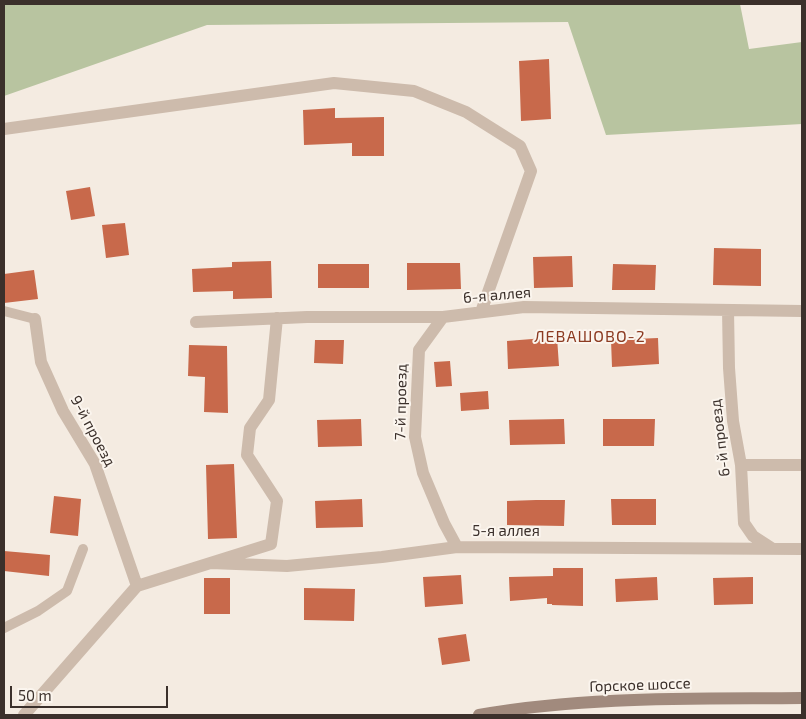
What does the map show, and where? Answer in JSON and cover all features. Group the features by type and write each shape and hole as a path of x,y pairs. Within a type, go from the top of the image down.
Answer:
{"main road":[{"name":"Горское шоссе","path":"479,715 511,709 585,703 802,698"}],"street":[{"path":"4,129 334,82 414,92 466,112 520,146 531,171 481,312"},
{"name":"6-я аллея","path":"196,322 277,318 443,317 524,307 802,310"},
{"name":"6-й проезд","path":"728,310 732,421 740,465 744,522 753,536 773,549"},
{"name":"7-й проезд","path":"443,317 419,350 415,437 423,473 444,523 457,547"},
{"path":"24,715 137,586 271,544 277,501 247,455 250,428 269,400 277,318"},
{"name":"9-й проезд","path":"35,319 41,362 63,411 95,464 137,586"},
{"path":"740,465 802,466"},
{"name":"5-я аллея","path":"211,563 288,566 382,558 457,547 802,549"}],"lane":[{"path":"4,311 35,319"},
{"path":"4,628 38,612 67,591 82,549"}],"green space":[{"path":"4,4 740,4 749,49 802,42 802,124 606,135 568,22 207,25 4,96"}],"building":[{"path":"549,59 551,119 521,121 519,61"},
{"path":"335,108 335,118 384,117 384,156 352,156 352,143 304,145 303,110"},
{"path":"90,187 95,216 71,220 66,191"},
{"path":"125,223 129,255 106,258 102,225"},
{"path":"714,248 761,249 761,286 713,285"},
{"path":"572,256 573,287 534,288 533,257"},
{"path":"271,261 272,298 233,299 233,291 193,292 192,269 232,267 232,262"},
{"path":"407,263 460,263 461,289 407,290"},
{"path":"318,264 369,264 369,288 318,288"},
{"path":"613,264 656,265 655,290 612,290"},
{"path":"34,270 38,299 4,303 4,274"},
{"path":"557,337 559,366 508,369 507,341"},
{"path":"658,338 659,364 612,367 611,340"},
{"path":"315,340 344,340 343,364 314,363"},
{"path":"189,345 227,346 228,413 204,412 205,377 188,376"},
{"path":"450,361 452,386 436,387 434,362"},
{"path":"488,391 489,409 461,411 460,393"},
{"path":"361,419 362,446 318,447 317,420"},
{"path":"564,419 565,444 510,445 509,420"},
{"path":"603,419 655,419 654,446 603,446"},
{"path":"234,464 237,538 208,539 206,465"},
{"path":"54,496 81,499 78,536 50,533"},
{"path":"362,499 363,527 316,528 315,501"},
{"path":"611,499 656,499 656,525 612,525"},
{"path":"565,500 564,526 507,525 507,501"},
{"path":"4,551 50,555 49,576 4,571"},
{"path":"553,568 583,568 583,606 547,604 547,598 510,601 509,577 553,576"},
{"path":"461,575 463,604 425,607 423,577"},
{"path":"657,577 658,600 616,602 615,579"},
{"path":"753,577 753,604 714,605 713,578"},
{"path":"204,578 230,578 230,614 204,614"},
{"path":"304,588 355,589 354,621 304,620"},
{"path":"466,634 470,661 442,665 438,638"}],"district":[{"name":"ЛЕВАШОВО-2","path":"590,337"}]}
